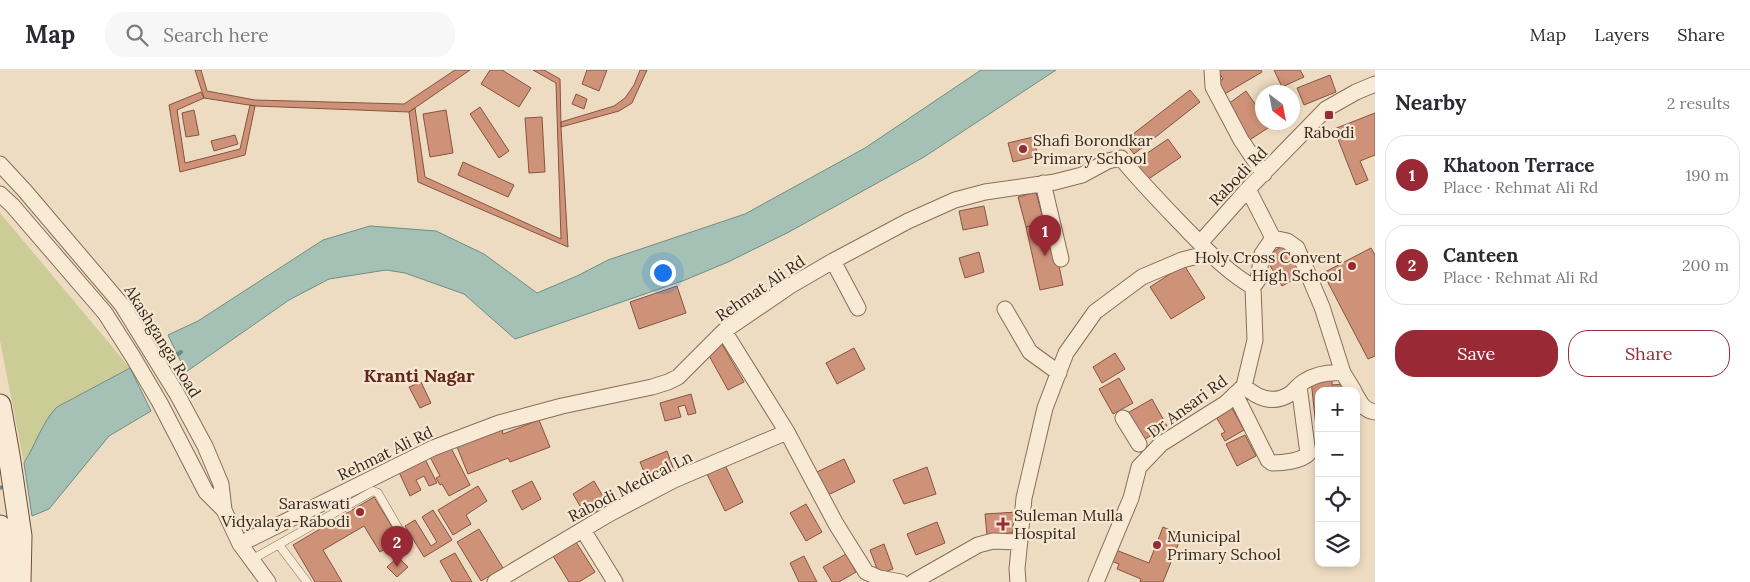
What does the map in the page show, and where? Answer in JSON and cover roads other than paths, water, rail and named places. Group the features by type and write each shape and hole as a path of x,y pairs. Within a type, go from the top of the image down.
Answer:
{"main road":[{"path":"0,405 10,455 8,533 0,582"},
{"path":"8,533 20,582"}],"street":[{"path":"1212,70 1213,87 1242,140 1264,174"},
{"name":"Rabodi Rd","path":"1204,248 1248,189 1326,109 1356,92 1375,84"},
{"name":"Rehmat Ali Rd","path":"240,544 433,448 499,423 562,406 668,382 678,377 724,331 790,286 908,221 955,200 985,192 1043,184 1082,175 1108,161 1121,158 1143,185 1204,248"},
{"name":"Akashganga Road","path":"0,164 122,305 177,394 205,446 221,484 224,510 240,544 268,582"},
{"path":"1043,184 1061,259"},
{"path":"1248,189 1273,238"},
{"name":"Akashganga Road","path":"0,194 12,205 104,313 160,403 206,492 224,510"},
{"path":"1018,582 1024,498 1045,408 1066,353 1095,312 1142,277 1182,260 1204,248 1235,277 1253,287 1258,280 1262,254 1273,238"},
{"path":"1273,238 1287,241 1297,248 1322,308 1343,373 1352,387"},
{"path":"833,261 858,308"},
{"name":"Dr Ansari Rd","path":"1096,582 1131,498 1139,467 1161,444 1226,403 1240,390 1255,340 1253,287"},
{"path":"1005,309 1030,352 1059,373"},
{"path":"724,331 787,432 836,524 866,572 879,578 901,582"},
{"path":"1240,390 1274,400 1289,394 1304,382 1318,375 1343,373"},
{"path":"1240,390 1268,460 1272,463 1281,463 1305,457 1308,454 1299,386"},
{"path":"1360,402 1368,411 1375,412"},
{"path":"1123,418 1139,444"},
{"name":"Rabodi Medical Ln","path":"495,582 516,577 583,530 674,480 787,432"},
{"path":"583,530 615,582"},
{"path":"913,582 978,545 993,541 1020,542"},
{"path":"857,582 871,574"}],"lane":[{"path":"251,560 373,491 378,493 401,533"},
{"path":"279,545 307,582"}],"waterway":[{"path":"162,365 181,352"},
{"path":"0,488 8,485"}],"place":[{"name":"Rabodi","path":"1329,115"},
{"name":"Shafi Borondkar Primary School","path":"1023,149"},
{"name":"Khatoon Terrace","path":"1045,256"},
{"name":"Holy Cross Convent High School","path":"1352,266"},
{"name":"Saraswati Vidyalaya-Rabodi","path":"360,512"},
{"name":"Suleman Mulla Hospital","path":"1003,524"},
{"name":"Municipal Primary School","path":"1157,545"},
{"name":"Canteen","path":"397,567"}],"district":[{"name":"Kranti Nagar","path":"419,376"}]}
